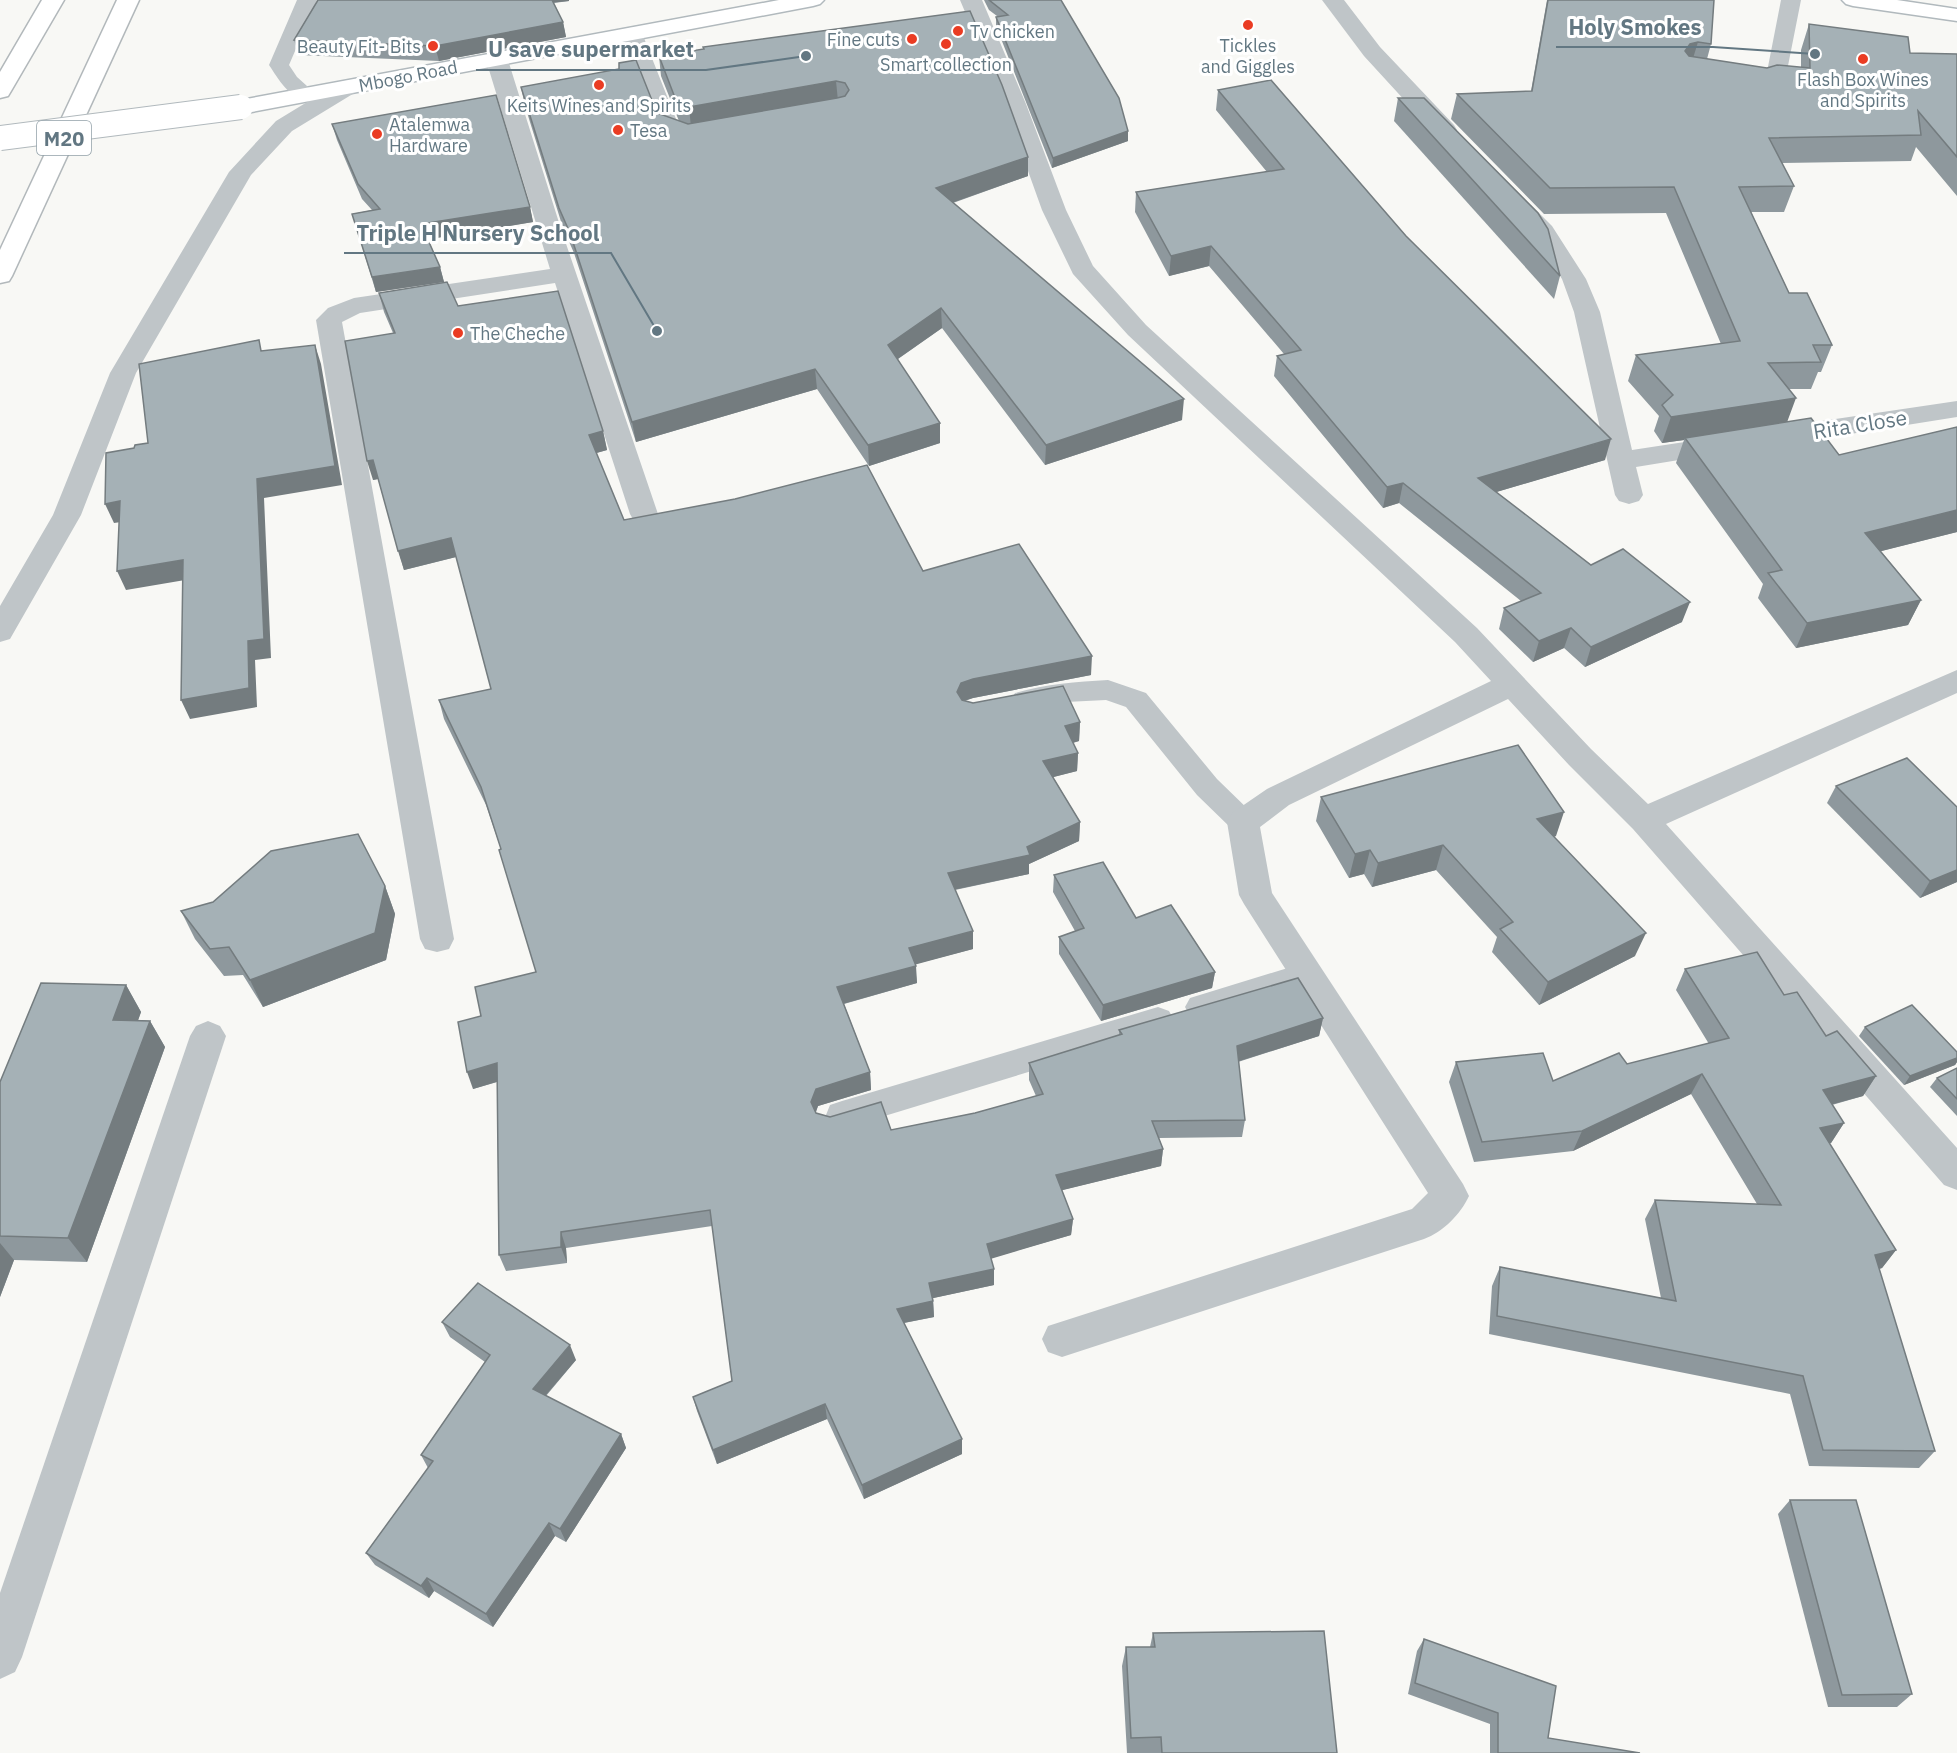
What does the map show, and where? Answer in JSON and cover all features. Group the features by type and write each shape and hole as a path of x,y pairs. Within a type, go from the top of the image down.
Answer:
{"main road":[{"path":"0,91 53,0"},
{"name":"M20","path":"0,276 128,0"},
{"name":"Mbogo Road","path":"0,138 241,107 813,0"},
{"path":"1853,0 1957,15"}],"street":[{"path":"971,0 1016,104 1054,210 1082,269 1137,330 1466,635 1644,820 1957,1174"},
{"path":"1333,0 1405,88 1462,147"},
{"path":"497,60 564,274 644,514"},
{"path":"0,632 67,515 123,373 241,172 284,126 348,87"},
{"path":"1511,197 1543,231 1575,279 1587,312 1592,344 1629,495"},
{"path":"437,939 329,320 337,313 354,306 564,274"},
{"name":"Rita Close","path":"1622,460 1957,409"},
{"path":"1644,820 1957,681"},
{"path":"1062,1339 1424,1222 1450,1196 1256,895 1243,822 1278,797 1512,684"},
{"path":"0,1657 208,1036"}],"lane":[{"path":"307,0 279,65 290,81 307,95"},
{"path":"1736,82 1759,85 1775,81 1791,0"},
{"path":"632,33 669,128 690,135 718,130"},
{"path":"996,705 1066,692 1108,690 1136,700 1207,787 1243,822"},
{"path":"831,1118 1307,975"}],"building":[{"path":"318,0 552,0 563,22 435,46 294,40"},
{"path":"989,0 1061,0 1119,98 1128,131 1053,158 996,17 1008,15"},
{"path":"1548,0 1714,0 1711,44 1698,42 1690,44 1685,51 1689,56 1767,68 1777,65 1810,68 1809,24 1908,37 1910,53 1957,54 1957,157 1918,111 1921,135 1769,138 1794,186 1739,187 1789,293 1807,293 1832,345 1813,345 1821,362 1768,363 1796,398 1671,417 1662,405 1673,395 1636,355 1740,341 1674,187 1550,188 1457,94 1532,91"},
{"path":"970,11 1002,85 1028,157 936,188 1184,399 1046,445 941,308 888,345 940,423 868,445 815,369 632,422 570,233 559,208 521,87 619,69 619,63 636,60 657,113 688,124 837,98 845,96 849,90 845,83 836,81 689,107 677,103 659,56 704,49 703,47"},
{"path":"1271,80 1406,236 1611,439 1478,478 1591,565 1623,549 1690,602 1591,647 1571,628 1539,641 1504,608 1541,593 1403,483 1387,487 1277,356 1301,350 1211,246 1171,256 1136,192 1284,169 1218,90"},
{"path":"496,95 530,207 421,224 440,267 372,277 352,214 380,209 358,184 332,124"},
{"path":"1398,98 1424,98 1538,213 1548,229 1560,276"},
{"path":"447,282 458,306 558,291 603,431 589,435 624,520 735,499 867,465 923,571 1019,544 1092,656 961,683 957,692 962,700 973,703 1063,686 1080,722 1065,726 1078,753 1043,761 1080,822 1027,847 1030,855 948,873 973,931 909,948 916,966 837,987 870,1072 816,1089 811,1102 816,1113 830,1117 881,1102 891,1130 975,1113 1043,1094 1029,1063 1122,1034 1119,1030 1298,978 1323,1018 1237,1046 1245,1120 1152,1121 1163,1149 1056,1175 1073,1219 987,1244 994,1269 929,1283 933,1301 897,1309 962,1439 862,1485 825,1404 713,1450 693,1397 732,1381 710,1210 561,1232 561,1247 499,1255 497,1063 467,1072 458,1022 481,1016 475,987 536,972 481,787 439,700 491,689 451,538 398,551 373,460 367,461 345,341 395,333 379,293"},
{"path":"259,340 261,351 315,345 335,466 257,479 264,639 248,641 249,688 181,700 183,560 117,571 120,501 105,504 106,453 148,443 139,364"},
{"path":"1811,418 1839,455 1957,427 1957,510 1865,533 1921,600 1807,623 1768,573 1782,570 1685,438"},
{"path":"1518,745 1564,812 1537,819 1646,933 1548,982 1500,929 1513,922 1443,845 1378,863 1370,850 1355,854 1321,797"},
{"path":"1907,758 1957,807 1957,870 1930,881 1836,786"},
{"path":"358,834 385,886 375,933 250,980 229,947 210,949 181,911 213,902 271,851"},
{"path":"1103,862 1136,918 1171,905 1215,972 1103,1005 1059,937 1084,928 1054,875"},
{"path":"1757,952 1784,995 1797,992 1826,1036 1837,1031 1876,1076 1823,1090 1844,1123 1820,1128 1896,1250 1875,1255 1935,1451 1823,1450 1803,1376 1497,1316 1500,1267 1676,1301 1655,1200 1781,1205 1702,1074 1582,1131 1482,1142 1456,1062 1543,1053 1553,1081 1619,1053 1627,1064 1729,1038 1685,969"},
{"path":"41,983 126,985 113,1020 150,1021 68,1238 0,1236 0,1082"},
{"path":"1912,1005 1957,1052 1957,1058 1910,1076 1865,1027"},
{"path":"1957,1068 1957,1099 1937,1078"},
{"path":"478,1283 570,1345 533,1389 621,1434 560,1529 549,1523 486,1614 427,1578 421,1586 366,1553 433,1461 421,1455 490,1355 442,1322"},
{"path":"1790,1500 1856,1500 1912,1694 1842,1695"},
{"path":"1324,1631 1337,1753 1162,1753 1161,1737 1131,1738 1126,1647 1155,1647 1153,1633"},
{"path":"1424,1639 1556,1686 1548,1738 1640,1753 1498,1753 1498,1713 1415,1683"}],"place":[{"name":"Tickles and Giggles","path":"1248,25"},
{"name":"Tv chicken","path":"958,31"},
{"name":"Fine cuts","path":"912,39"},
{"name":"Smart collection","path":"946,44"},
{"name":"Beauty Fit- Bits","path":"433,46"},
{"name":"Holy Smokes","path":"1815,54"},
{"name":"U save supermarket","path":"806,56"},
{"name":"Flash Box Wines and Spirits","path":"1863,59"},
{"name":"Keits Wines and Spirits","path":"599,85"},
{"name":"Tesa","path":"618,130"},
{"name":"Atalemwa Hardware","path":"377,134"},
{"name":"Triple H Nursery School","path":"657,331"},
{"name":"The Cheche","path":"458,333"}]}
